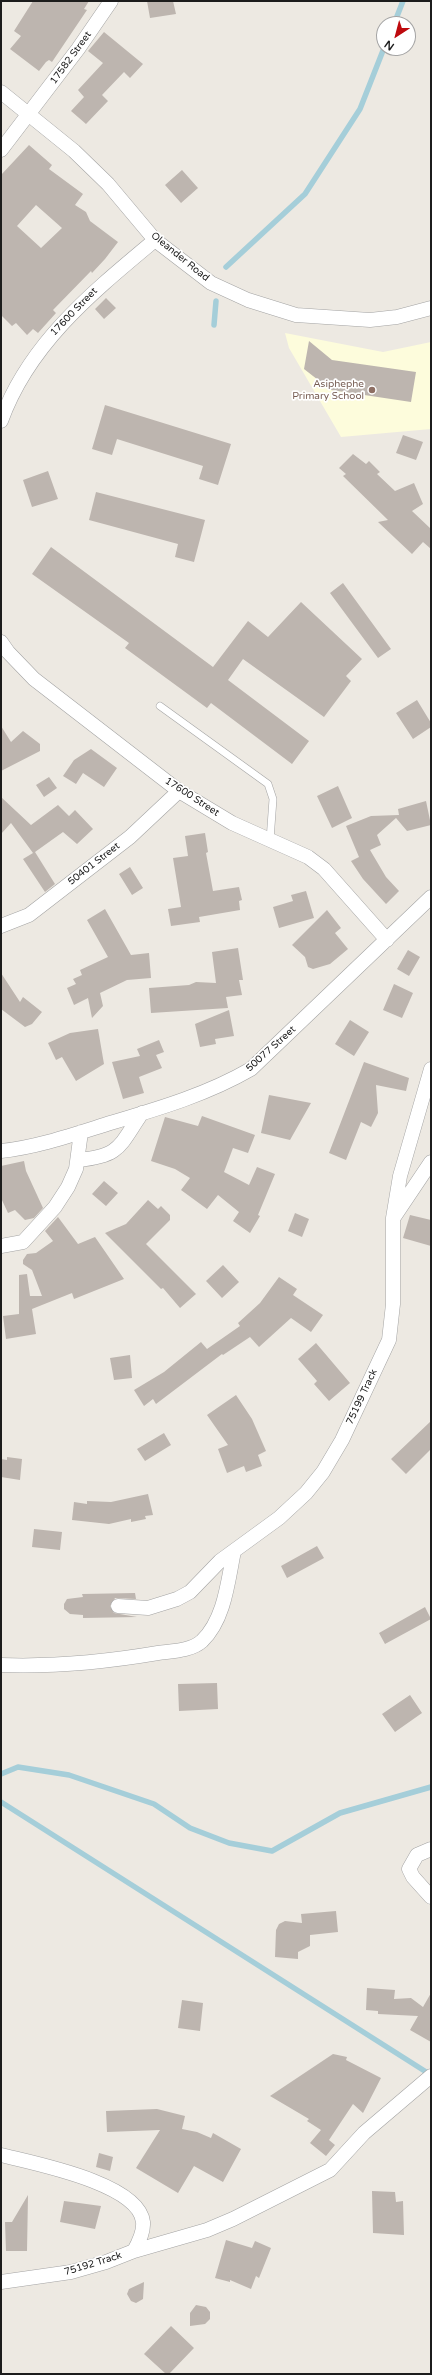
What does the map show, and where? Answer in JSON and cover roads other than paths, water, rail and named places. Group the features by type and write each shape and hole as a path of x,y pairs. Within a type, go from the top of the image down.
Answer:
{"street":[{"name":"17582 Street","path":"1,150 30,114 111,1"},
{"name":"Oleander Road","path":"1,92 74,151 108,184 155,240 211,283 248,300 296,315 370,320 397,317 431,308"},
{"name":"17600 Street","path":"1,421 4,399 58,327 99,286 155,240"},
{"name":"17600 Street","path":"1,642 8,652 34,679 179,791 232,823 308,857 324,869 387,940"},
{"name":"50401 Street","path":"1,926 29,915 130,837 179,791"},
{"name":"50077 Street","path":"1,1151 23,1149 81,1132 224,1085 251,1069 431,897"},
{"name":"75199 Track","path":"118,1606 148,1608 177,1599 190,1592 220,1561 279,1518 306,1493 327,1466 361,1401 389,1340 392,1324 393,1218 400,1176 431,1069"},
{"path":"78,1160 110,1154 121,1144 142,1113"},
{"path":"1,1246 23,1242 38,1228 68,1187 78,1160 81,1132"},
{"path":"393,1218 431,1162"},
{"path":"1,1665 29,1667 104,1662 197,1645 211,1629 221,1608 234,1551"},
{"path":"431,1849 417,1855 411,1863 409,1872 431,1897"},
{"path":"134,2251 207,2230 314,2180 330,2170 364,2134 431,2076"},
{"name":"75192 Track","path":"1,2155 61,2170 117,2190 138,2209 143,2221 142,2232 134,2251 106,2262 71,2272 1,2282"}],"lane":[{"path":"160,706 268,784 274,799 270,840"}],"waterway":[{"path":"397,16 403,1"},
{"path":"226,267 305,194 360,109 381,56"},
{"path":"214,325 216,301"},
{"path":"1,1774 18,1767 69,1775 154,1804 190,1828 229,1843 272,1851 340,1813 431,1787"},
{"path":"1,1802 431,2075"}],"place":[{"name":"Asiphephe Primary School","path":"372,390"}]}
